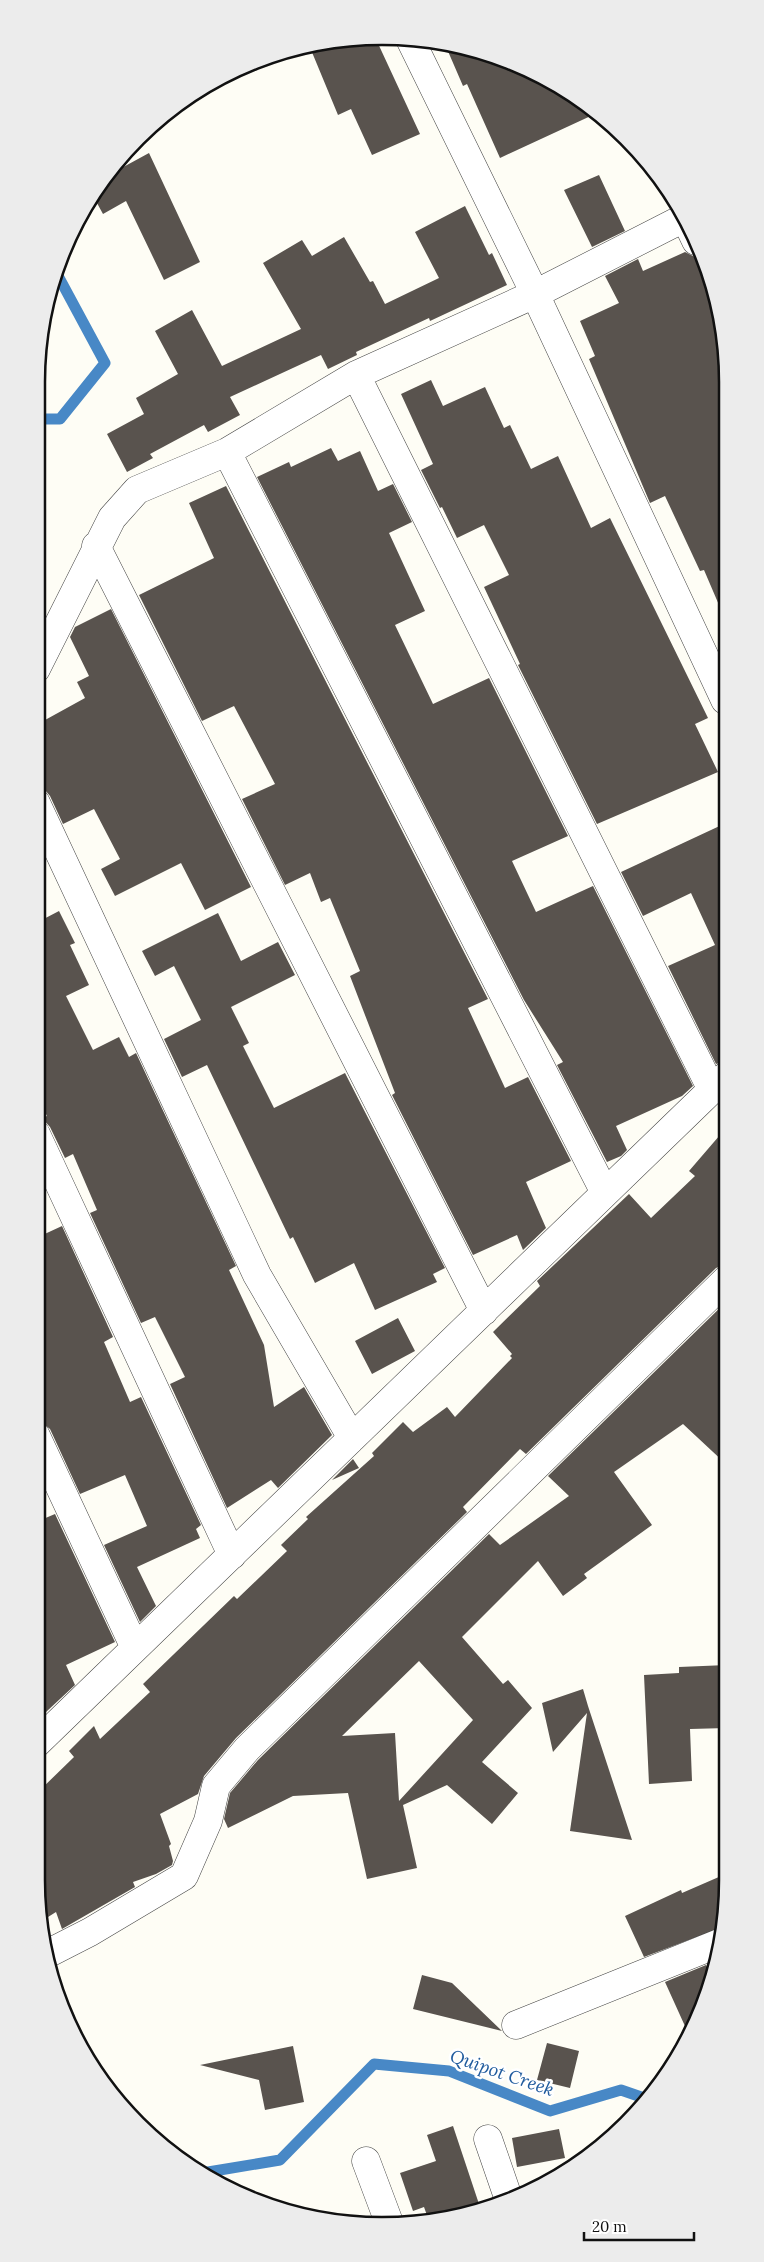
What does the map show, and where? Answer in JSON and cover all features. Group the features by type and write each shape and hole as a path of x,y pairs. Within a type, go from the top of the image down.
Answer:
{"street":[{"path":"414,47 535,294 719,685"},
{"path":"45,651 96,546 112,518 137,490 227,452 356,374 535,294 678,222"},
{"path":"45,1729 135,1648 719,1083 356,374"},
{"path":"227,452 605,1193"},
{"path":"96,546 484,1310"},
{"path":"45,821 257,1275 352,1438"},
{"path":"45,1153 232,1555"},
{"path":"52,1951 90,1932 184,1876 208,1821 216,1786 247,1749 719,1287"},
{"path":"45,1455 135,1648"},
{"path":"516,2025 713,1946"},
{"path":"488,2139 507,2193"},
{"path":"366,2161 387,2217"}],"building":[{"path":"379,45 420,134 372,155 351,109 338,115 312,52"},
{"path":"448,51 490,63 531,80 551,90 589,117 500,158 467,84 463,86"},
{"path":"149,153 200,262 164,280 126,201 103,214 97,203 123,167"},
{"path":"599,175 625,231 592,247 564,190"},
{"path":"465,206 489,255 492,253 507,285 430,321 429,318 356,352 357,355 328,369 321,355 230,397 240,415 208,432 204,425 150,454 153,458 127,472 107,434 144,414 136,398 178,374 155,331 192,310 222,366 301,329 263,263 302,240 312,256 344,237 370,282 373,281 385,304 439,278 415,232"},
{"path":"685,252 694,257 708,295 713,316 719,382 719,605 704,570 700,571 665,496 650,503 589,359 595,356 580,321 619,303 605,276 638,259 643,271"},
{"path":"431,380 443,406 485,387 504,428 510,425 531,469 558,456 591,528 610,518 708,718 695,724 718,772 597,824 518,665 520,664 484,587 509,575 484,525 457,538 421,470 433,464 401,394"},
{"path":"331,448 338,461 360,451 378,491 393,484 412,522 389,533 425,611 395,625 433,704 489,678 568,836 512,861 536,912 593,886 693,1086 682,1096 616,1126 627,1150 621,1156 607,1162 557,1065 563,1062 524,1000 257,477 289,462 291,467"},
{"path":"226,486 488,999 468,1008 505,1088 528,1077 571,1161 526,1182 546,1228 523,1250 517,1235 473,1255 392,1095 395,1093 350,976 360,971 330,898 321,902 310,873 285,885 242,799 275,784 234,706 202,721 139,595 214,558 189,503"},
{"path":"111,609 251,887 205,910 181,863 115,896 101,869 120,859 94,809 63,824 50,796 45,790 45,720 85,698 77,682 89,676 70,637 75,627"},
{"path":"719,826 719,1063 716,1064 668,966 715,945 691,893 643,916 621,872"},
{"path":"59,911 75,943 70,945 89,985 66,996 93,1050 119,1037 129,1057 136,1053 236,1266 229,1270 264,1345 274,1407 304,1387 332,1435 278,1488 271,1480 227,1508 170,1384 185,1377 155,1317 141,1323 90,1213 97,1210 73,1154 65,1158 50,1127 45,1121 45,1117 47,1116 45,1112 45,918"},
{"path":"218,913 241,961 278,942 295,975 231,1007 249,1043 243,1046 274,1108 345,1073 445,1268 433,1274 437,1282 375,1310 354,1263 315,1283 293,1237 290,1239 207,1065 182,1077 164,1039 201,1020 174,966 155,976 142,951"},
{"path":"719,1136 719,1267 526,1454 520,1449 463,1507 467,1512 236,1738 204,1776 198,1794 160,1814 171,1844 169,1846 173,1861 172,1865 156,1874 133,1882 135,1887 62,1929 56,1912 47,1917 45,1880 45,1785 74,1757 69,1751 94,1726 100,1739 150,1692 143,1684 234,1596 237,1599 287,1551 281,1545 308,1519 306,1517 374,1456 372,1453 403,1422 413,1432 447,1407 455,1417 512,1358 510,1356 512,1354 493,1332 540,1286 537,1281 629,1194 651,1218 695,1176 689,1171"},
{"path":"62,1226 113,1337 104,1342 130,1402 141,1397 201,1525 196,1529 200,1538 137,1567 156,1606 140,1622 104,1545 147,1526 125,1475 80,1494 50,1429 45,1425 45,1234"},
{"path":"719,1309 719,1458 683,1424 614,1472 652,1525 584,1574 587,1578 563,1596 538,1561 462,1637 503,1684 508,1680 532,1708 482,1762 518,1793 492,1824 447,1785 403,1805 417,1868 367,1879 348,1793 293,1796 228,1828 224,1819 230,1793 258,1760 489,1534 500,1545 569,1496 548,1476","holes":["419,1661 473,1720 399,1801 395,1733 342,1736"]},
{"path":"398,1318 415,1351 372,1374 355,1341"},
{"path":"353,1459 359,1468 332,1480"},
{"path":"55,1514 115,1642 66,1665 75,1685 45,1712 45,1518"},
{"path":"719,1665 719,1728 690,1729 692,1781 649,1784 644,1675 679,1673 679,1667"},
{"path":"583,1689 632,1840 570,1831 587,1713 553,1752 542,1703"},
{"path":"719,1877 715,1930 644,1957 625,1916 681,1890 682,1893"},
{"path":"706,1965 708,1968 685,2026 665,1982"},
{"path":"422,1975 452,1983 502,2031 413,2009"},
{"path":"547,2043 579,2051 570,2088 537,2080"},
{"path":"293,2046 304,2102 265,2110 259,2080 200,2065"},
{"path":"453,2126 479,2203 448,2211 426,2214 424,2207 413,2211 400,2173 436,2161 427,2135"},
{"path":"559,2129 565,2158 517,2167 512,2138"}],"waterway":[{"path":"45,419 60,419 105,363 61,281"},
{"name":"Quipot Creek","path":"212,2171 280,2160 374,2064 449,2071 550,2111 621,2090 640,2096"}]}
